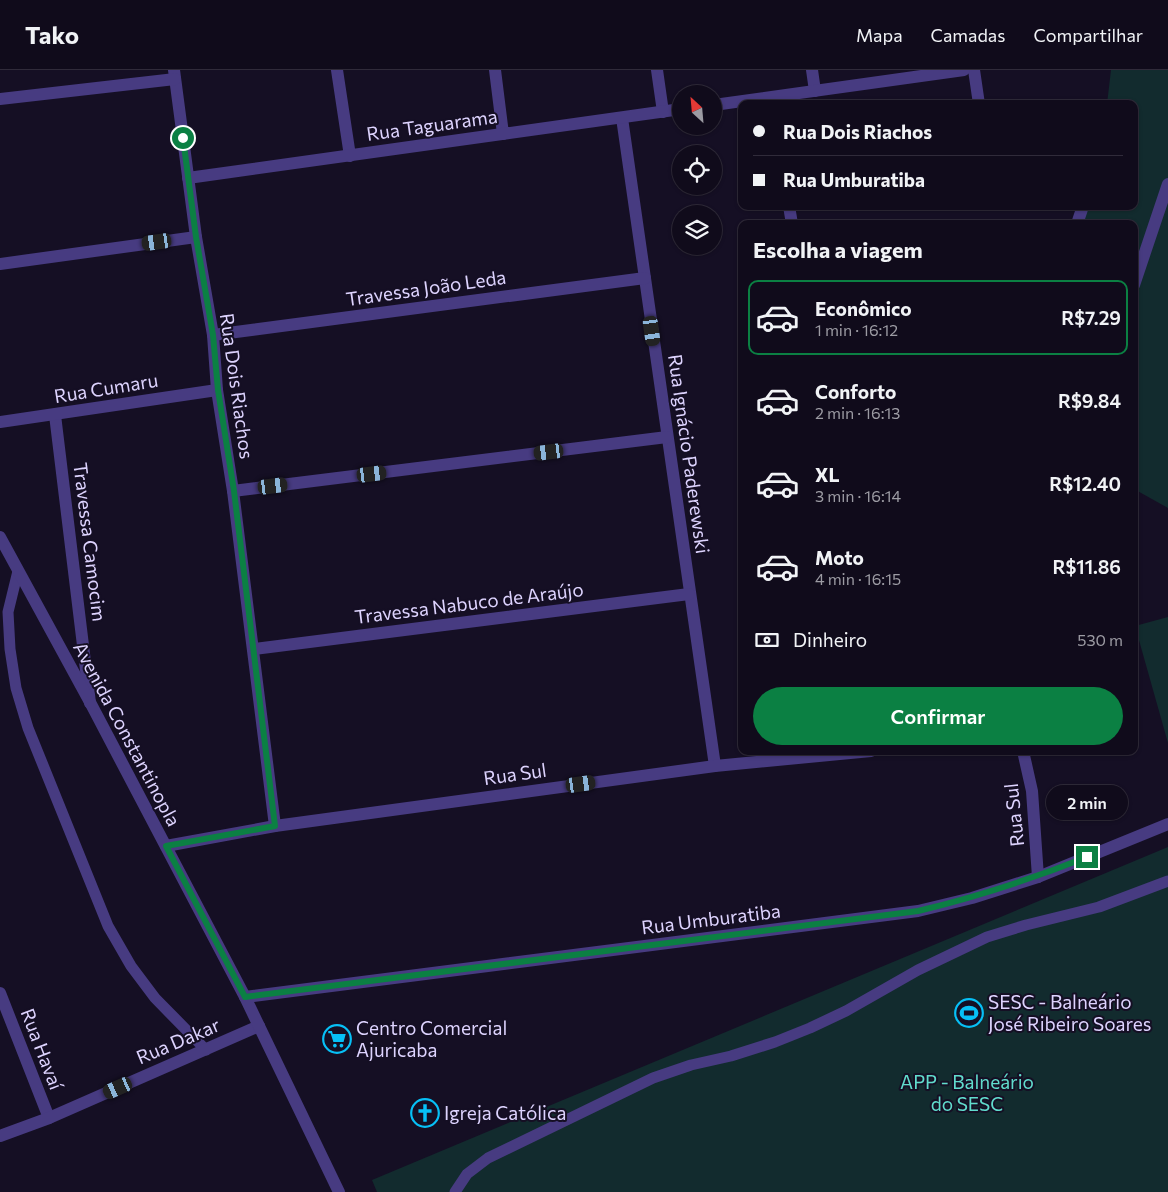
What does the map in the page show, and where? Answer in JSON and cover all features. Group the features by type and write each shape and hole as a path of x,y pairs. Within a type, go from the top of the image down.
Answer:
{"street":[{"path":"337,70 350,156"},
{"path":"495,70 503,134"},
{"path":"657,70 663,112"},
{"path":"812,70 815,91"},
{"path":"775,100 815,91 964,70"},
{"path":"974,70 978,100"},
{"path":"0,99 174,74"},
{"name":"Rua Dois Riachos","path":"174,74 234,491 275,826"},
{"path":"722,104 738,103"},
{"name":"Rua Taguarama","path":"188,178 672,110"},
{"name":"Rua Ignácio Paderewski","path":"622,118 715,766"},
{"path":"1138,273 1168,184"},
{"path":"0,264 196,237"},
{"name":"Travessa João Leda","path":"213,335 645,278"},
{"name":"Rua Cumaru","path":"0,422 218,390"},
{"name":"Travessa Camocim","path":"55,415 91,704"},
{"path":"234,491 667,436"},
{"name":"Avenida Constantinopla","path":"0,537 91,704 245,997 339,1192"},
{"name":"Travessa Nabuco de Araújo","path":"254,649 689,594"},
{"name":"Rua Sul","path":"166,846 275,826 715,766 831,755"},
{"name":"Rua Sul","path":"1024,755 1032,791 1038,877"},
{"name":"Rua Umburatiba","path":"245,997 918,911 972,898 1038,877 1168,824"},
{"name":"Rua Havaí","path":"0,993 49,1118"},
{"name":"Rua Dakar","path":"0,1136 49,1118 259,1026"}],"lane":[{"path":"18,571 8,612 10,649 16,688 28,728 113,934 131,966 155,998 206,1050"},
{"path":"455,1192 467,1174 488,1158 509,1146 653,1078 691,1065 731,1056 775,1042 810,1028 846,1011 918,970 987,937 1026,925 1099,907 1168,881"}],"green space":[{"path":"1111,70 1168,70 1168,508 1138,491 1138,220 1078,220 1081,210 1138,210 1138,100 1107,100"},
{"path":"1168,617 1168,743 1138,637 1138,625"},
{"name":"SESC - Balneário José Ribeiro Soares","path":"1168,847 1168,1192 377,1192 372,1180"}],"place":[{"name":"SESC - Balneário José Ribeiro Soares","path":"969,1013"},
{"name":"Centro Comercial Ajuricaba","path":"337,1039"},
{"name":"Igreja Católica","path":"425,1113"}],"route":[{"path":"183,138 196,237 213,335 218,390 234,491 275,826 166,846 245,997 918,911 972,898 1038,877 1087,857"}],"park label":[{"name":"APP - Balneário do SESC","path":"967,1093"}]}
